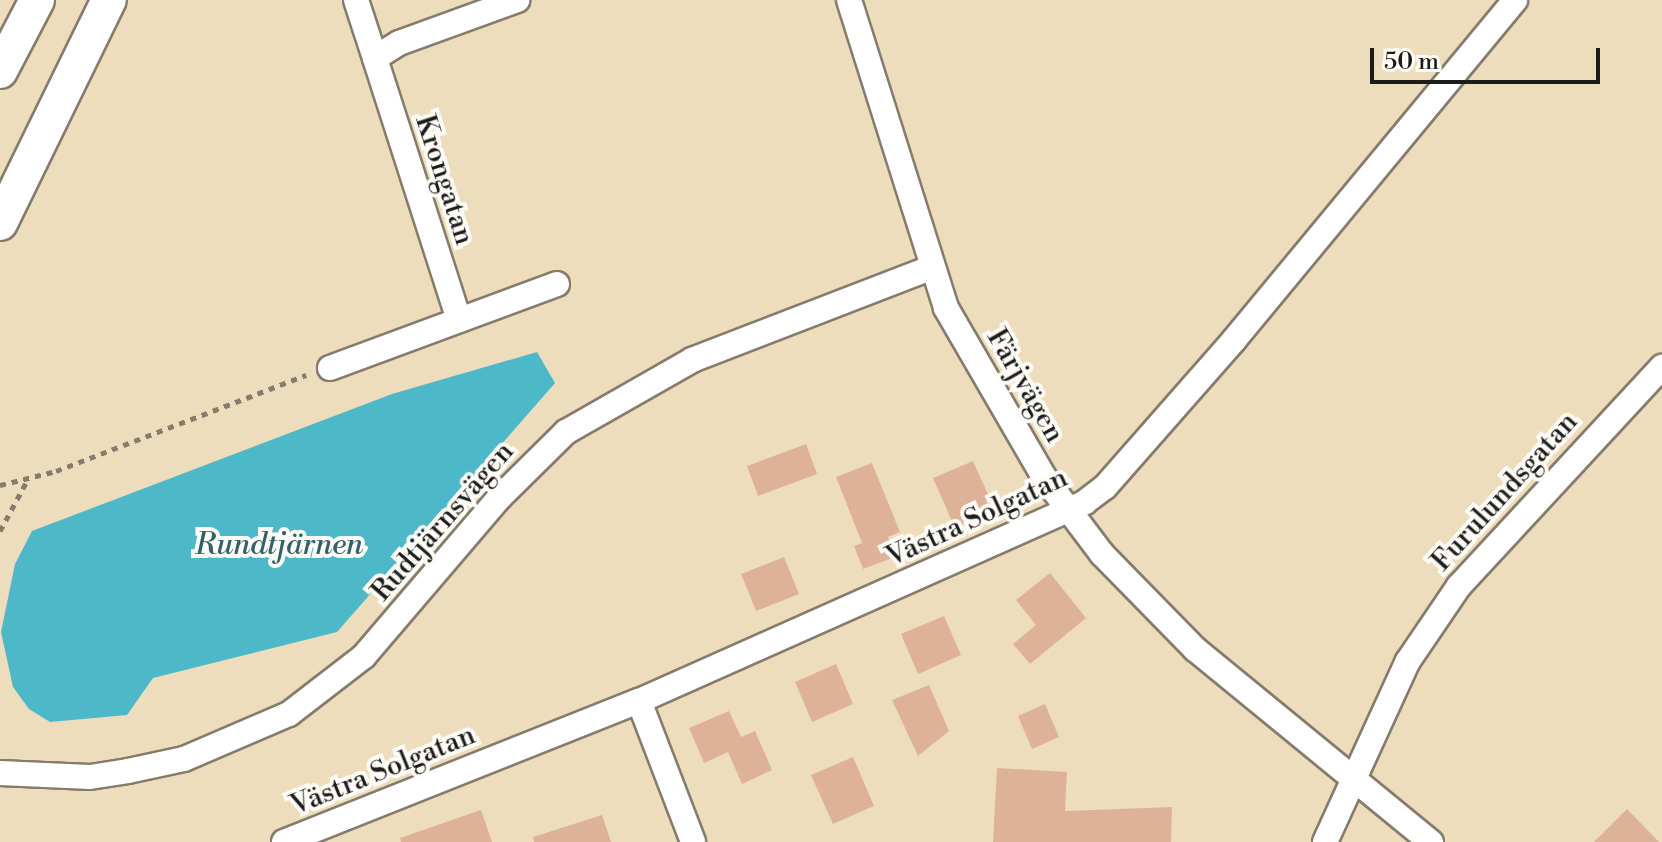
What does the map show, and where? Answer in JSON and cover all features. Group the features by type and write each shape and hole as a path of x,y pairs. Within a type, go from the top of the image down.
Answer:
{"main road":[{"path":"0,71 37,0"},
{"path":"0,223 109,0"}],"street":[{"name":"Krongatan","path":"356,0 459,320"},
{"path":"375,58 399,43 517,0"},
{"name":"Färjvägen","path":"849,0 930,268 946,308 1007,419 1070,512 1112,565 1195,649 1431,842"},
{"name":"Västra Solgatan","path":"284,842 639,701 1070,512 1105,487 1224,351 1515,0"},
{"name":"Rudtjärnsvägen","path":"0,773 90,777 128,771 184,759 289,714 364,656 518,476 579,423 692,360 930,268"},
{"path":"330,368 557,284"},
{"name":"Furulundsgatan","path":"1325,842 1408,661 1459,586 1662,367"},
{"path":"639,701 693,842"}],"path":[{"path":"0,485 28,479 330,368"},
{"path":"0,531 28,479"}],"water":[{"name":"Rundtjärnen","path":"537,352 555,383 337,632 153,678 127,715 50,722 29,709 13,687 1,632 15,564 32,531 392,394"}],"building":[{"path":"806,444 817,474 758,496 747,466"},
{"path":"973,461 995,510 955,528 933,478"},
{"path":"872,463 900,532 888,537 895,557 863,569 854,546 862,543 836,477"},
{"path":"784,557 799,594 756,611 741,574"},
{"path":"1050,573 1086,618 1030,664 1013,644 1036,625 1016,600"},
{"path":"944,616 961,655 918,674 901,634"},
{"path":"836,664 853,704 812,722 795,682"},
{"path":"929,685 949,731 918,756 892,700"},
{"path":"1045,704 1059,737 1032,749 1018,716"},
{"path":"729,711 741,737 755,731 772,770 742,784 728,752 704,763 689,728"},
{"path":"853,757 874,806 833,824 811,775"},
{"path":"997,768 1067,772 1065,811 1172,807 1171,842 993,842"},
{"path":"1627,809 1659,842 1594,842"},
{"path":"481,810 492,842 401,842 400,838"},
{"path":"602,815 611,842 534,842 533,837"}]}
